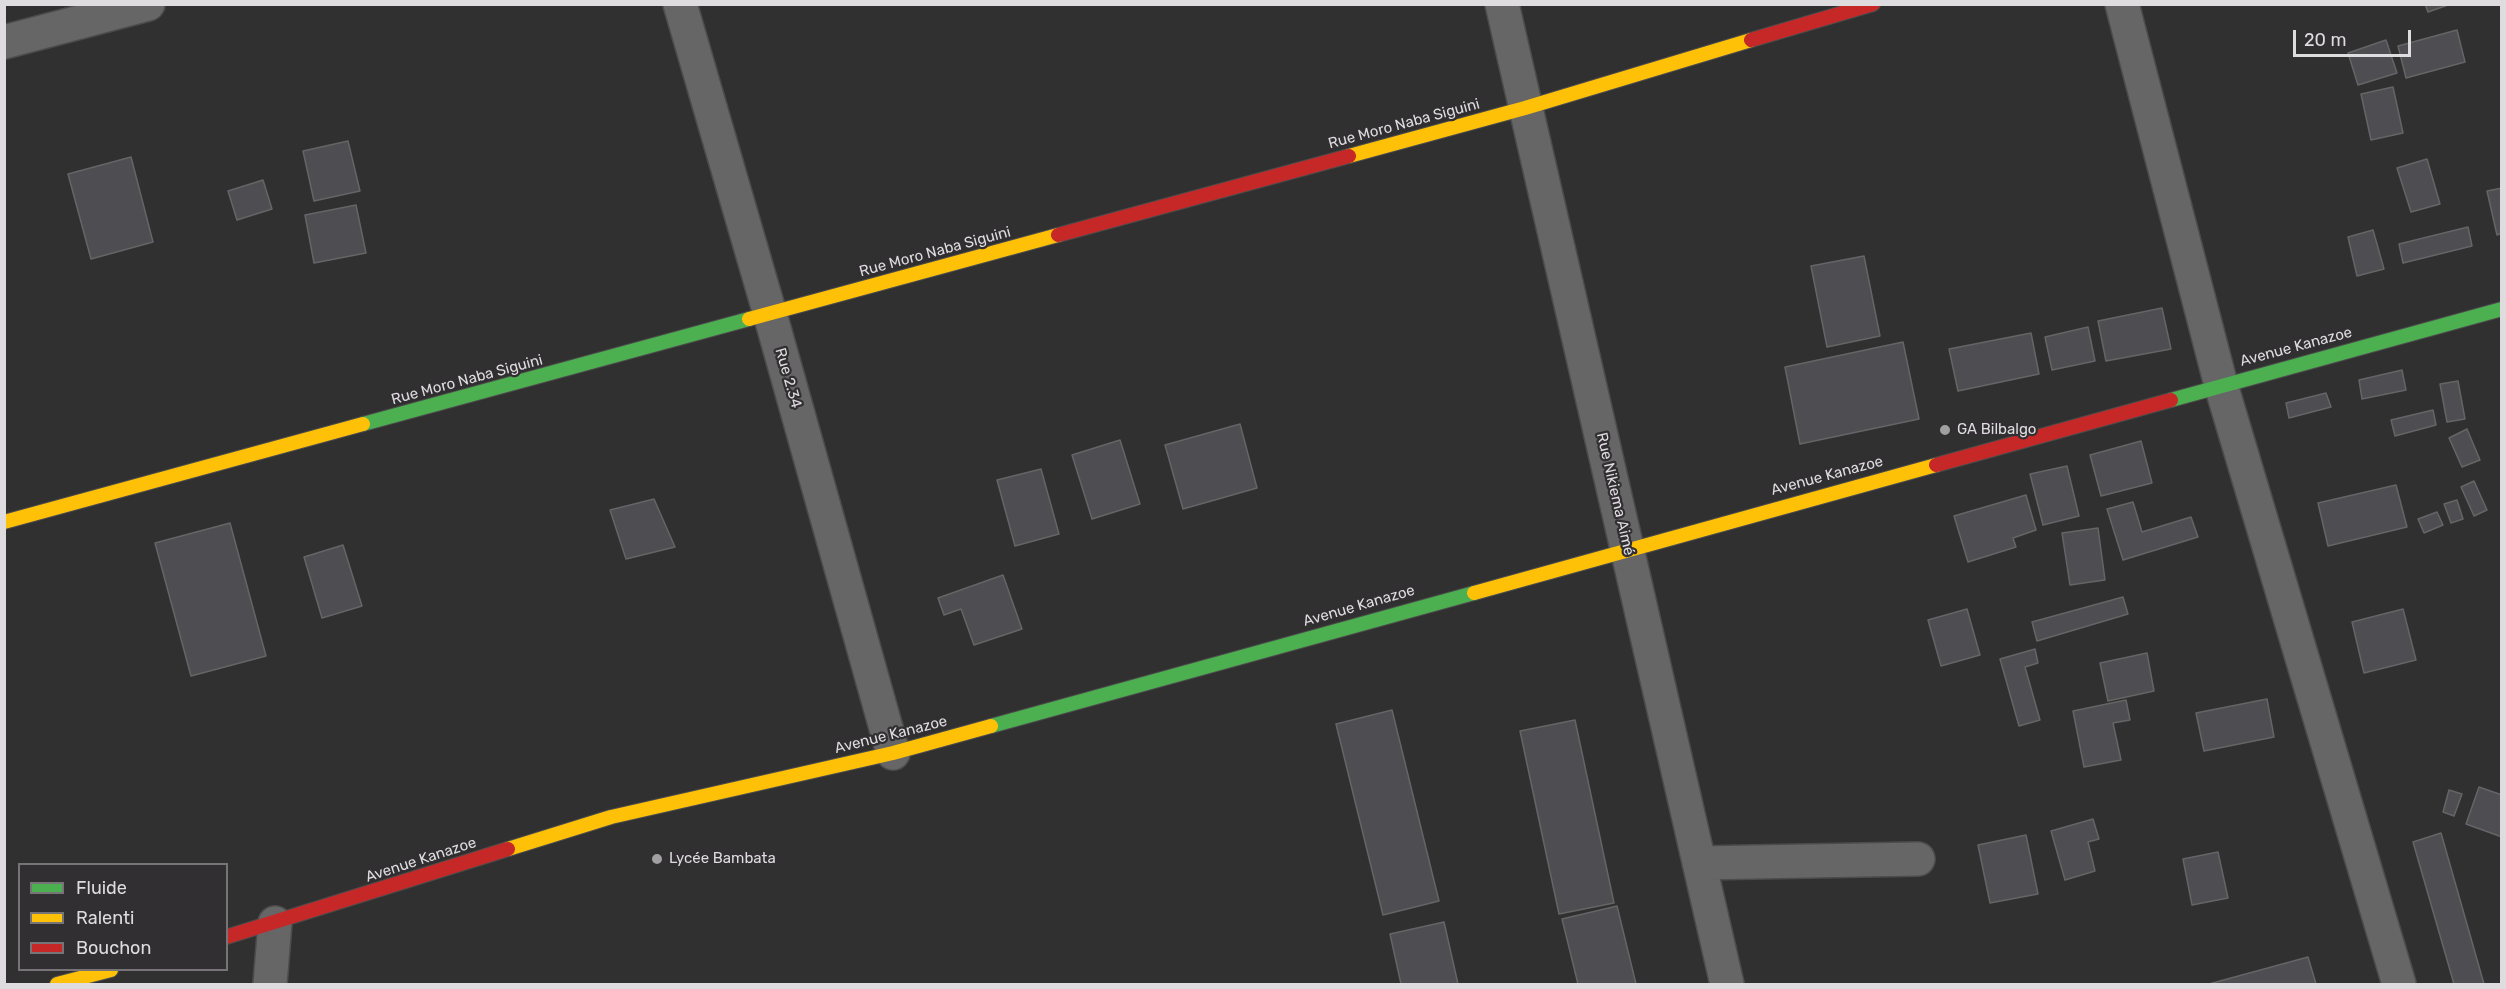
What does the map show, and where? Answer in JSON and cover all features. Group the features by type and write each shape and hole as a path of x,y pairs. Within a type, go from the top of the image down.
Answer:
{"street":[{"path":"4,42 148,4"},
{"name":"Rue 2.34","path":"680,4 893,753"},
{"name":"Rue Nikiema Aimé","path":"1502,4 1727,984"},
{"name":"Rue Moro Naba Siguini","path":"4,522 1525,108 1873,4"},
{"path":"2122,4 2221,385 2400,984"},
{"name":"Avenue Kanazoe","path":"228,936 611,817 893,753 2502,309"},
{"path":"1699,863 1918,859"},
{"path":"270,984 275,923"},
{"path":"57,984 104,971"}],"building":[{"path":"2425,4 2451,4 2428,12"},
{"path":"2457,30 2465,62 2406,78 2398,46"},
{"path":"2386,40 2397,73 2358,85 2348,53"},
{"path":"2393,87 2403,133 2371,140 2361,94"},
{"path":"348,141 360,191 314,201 303,151"},
{"path":"131,157 153,242 91,259 68,174"},
{"path":"2427,159 2440,204 2411,212 2397,168"},
{"path":"263,180 272,209 237,220 228,191"},
{"path":"2502,188 2502,233 2497,235 2487,191"},
{"path":"356,205 366,253 314,263 305,215"},
{"path":"2468,227 2472,246 2403,263 2399,244"},
{"path":"2373,230 2384,269 2357,276 2348,237"},
{"path":"1864,256 1880,336 1827,347 1811,266"},
{"path":"2162,308 2171,349 2106,361 2098,321"},
{"path":"2088,327 2095,361 2052,370 2045,337"},
{"path":"2031,333 2039,374 1958,391 1949,349"},
{"path":"1903,342 1919,419 1800,444 1785,367"},
{"path":"2402,370 2406,390 2362,399 2359,380"},
{"path":"2458,381 2465,419 2447,422 2440,384"},
{"path":"2326,393 2331,407 2289,418 2286,403"},
{"path":"2433,410 2436,425 2395,436 2391,420"},
{"path":"1240,424 1257,488 1183,509 1165,445"},
{"path":"2467,429 2480,460 2462,467 2449,438"},
{"path":"1120,440 1140,504 1092,519 1072,455"},
{"path":"2141,441 2152,483 2101,496 2090,455"},
{"path":"2067,466 2079,516 2043,525 2030,474"},
{"path":"1041,469 1059,534 1015,546 997,480"},
{"path":"2474,481 2487,510 2474,516 2461,487"},
{"path":"2396,485 2407,527 2328,546 2318,503"},
{"path":"2026,495 2036,530 2013,538 2016,547 1968,562 1954,516"},
{"path":"654,499 675,547 626,559 610,510"},
{"path":"2457,500 2463,519 2451,523 2444,504"},
{"path":"2133,502 2142,532 2191,517 2198,537 2123,560 2107,509"},
{"path":"2437,512 2443,525 2424,533 2418,519"},
{"path":"230,523 266,656 191,676 155,543"},
{"path":"2098,528 2105,580 2070,585 2062,533"},
{"path":"343,545 362,606 322,618 304,557"},
{"path":"1003,575 1022,629 974,645 961,609 944,615 938,598"},
{"path":"2123,597 2128,614 2037,641 2032,622"},
{"path":"1967,609 1980,655 1941,666 1928,620"},
{"path":"2403,609 2416,660 2364,673 2352,622"},
{"path":"2035,649 2038,663 2025,667 2040,720 2019,726 2000,659"},
{"path":"2147,653 2154,691 2108,701 2100,663"},
{"path":"2267,699 2274,737 2204,751 2196,713"},
{"path":"2126,700 2130,720 2113,723 2121,760 2084,767 2073,711"},
{"path":"1392,710 1439,901 1383,915 1336,724"},
{"path":"1575,720 1614,903 1559,914 1520,731"},
{"path":"2479,787 2502,795 2502,837 2466,824"},
{"path":"2449,790 2462,794 2454,816 2443,812"},
{"path":"2093,819 2099,839 2088,842 2095,871 2065,880 2051,831"},
{"path":"2441,833 2484,984 2454,984 2413,842"},
{"path":"2026,835 2038,894 1990,903 1978,845"},
{"path":"2218,852 2228,898 2192,905 2183,859"},
{"path":"1617,906 1636,984 1578,984 1562,919"},
{"path":"1444,922 1458,984 1401,984 1390,934"},
{"path":"2308,957 2316,984 2209,984"}],"traffic: fast":[{"path":"2171,400 2502,309"},
{"path":"363,424 749,319"},
{"path":"991,726 1474,593"}],"traffic: slow":[{"path":"1349,156 1525,108 1751,40"},
{"path":"749,319 1058,235"},
{"path":"4,522 363,424"},
{"path":"1474,593 1936,465"},
{"path":"508,849 611,817 893,753 991,726"},
{"path":"57,984 107,971"}],"traffic: jam":[{"path":"1751,40 1873,4"},
{"path":"1058,235 1349,156"},
{"path":"1936,465 2171,400"},
{"path":"228,936 508,849"}],"place":[{"name":"GA Bilbalgo","path":"1945,430"},
{"name":"Lycée Bambata","path":"657,859"}]}
